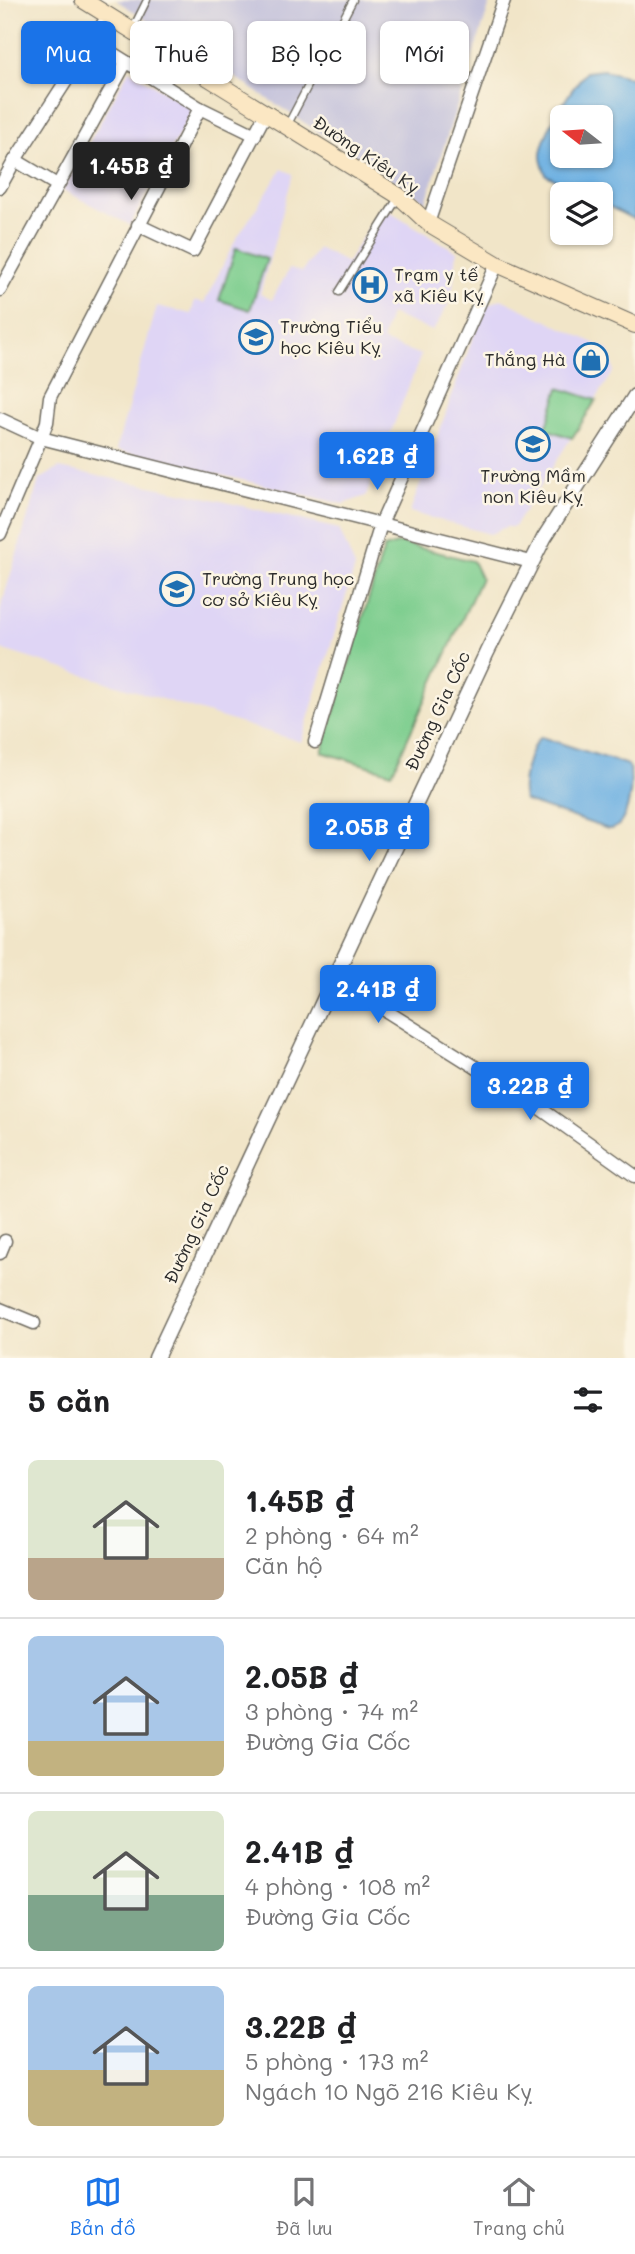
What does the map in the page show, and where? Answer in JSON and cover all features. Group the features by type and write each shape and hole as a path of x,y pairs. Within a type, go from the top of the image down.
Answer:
{"main road":[{"name":"Đường Kiêu Kỵ","path":"83,0 130,29"},
{"name":"Đường Kiêu Kỵ","path":"219,84 399,196 428,223 498,264 635,325"}],"street":[{"path":"428,223 504,0"},
{"path":"105,21 108,16"},
{"path":"116,56 130,64"},
{"path":"0,290 126,62"},
{"path":"0,187 65,84"},
{"path":"162,84 200,108 255,135"},
{"path":"0,534 47,422 50,397 200,108"},
{"path":"138,225 193,251 266,113"},
{"path":"15,160 57,185"},
{"path":"315,742 381,524 498,264"},
{"name":"Đường Gia Cốc","path":"156,1358 531,562 635,396"},
{"path":"0,419 41,438 531,562"},
{"path":"334,978 534,1104 635,1176"},
{"path":"0,1309 34,1324"}],"lane":[{"path":"136,21 147,0"},
{"path":"287,126 353,0"},
{"path":"339,292 399,196"}],"shaded area":[{"path":"116,0 491,0 469,68 469,21 380,21 380,84 464,84 426,202 233,76 233,21 148,21"},
{"path":"129,70 130,84 152,84 193,109 130,225 63,190"},
{"name":"Trường Tiểu học Kiêu Kỵ","path":"282,169 293,174 260,294 272,300 289,269 302,272 318,248 347,263 381,206 457,252 452,294 433,331 390,314 382,341 421,355 366,496 343,504 116,450 157,306 191,314 195,300 204,303 235,241"},
{"path":"501,299 609,350 614,371 514,527 506,527 490,534 410,512 484,307"},
{"name":"Trường Trung học cơ sở Kiêu Kỵ","path":"59,468 200,496 339,529 355,567 301,742 0,649 0,610 39,480"}],"green space":[{"path":"236,248 267,259 250,310 219,300"},
{"path":"559,388 596,400 572,438 546,429"},
{"path":"400,543 473,561 481,578 392,773 322,752 384,548"}],"water":[{"path":"603,70 635,79 635,220 613,209 613,182 560,182 546,175 541,154 550,127 550,168 613,168 613,105 563,105 586,72"},
{"path":"541,737 628,765 631,780 628,803 621,822 615,828 608,829 525,801 523,787 526,767"}],"place":[{"name":"Trạm y tế xã Kiêu Kỵ","path":"370,285"},
{"name":"Trường Tiểu học Kiêu Kỵ","path":"256,337"},
{"name":"Thắng Hà","path":"591,360"},
{"name":"Trường Mầm non Kiêu Kỵ","path":"533,444"},
{"name":"Trường Trung học cơ sở Kiêu Kỵ","path":"177,589"}]}
